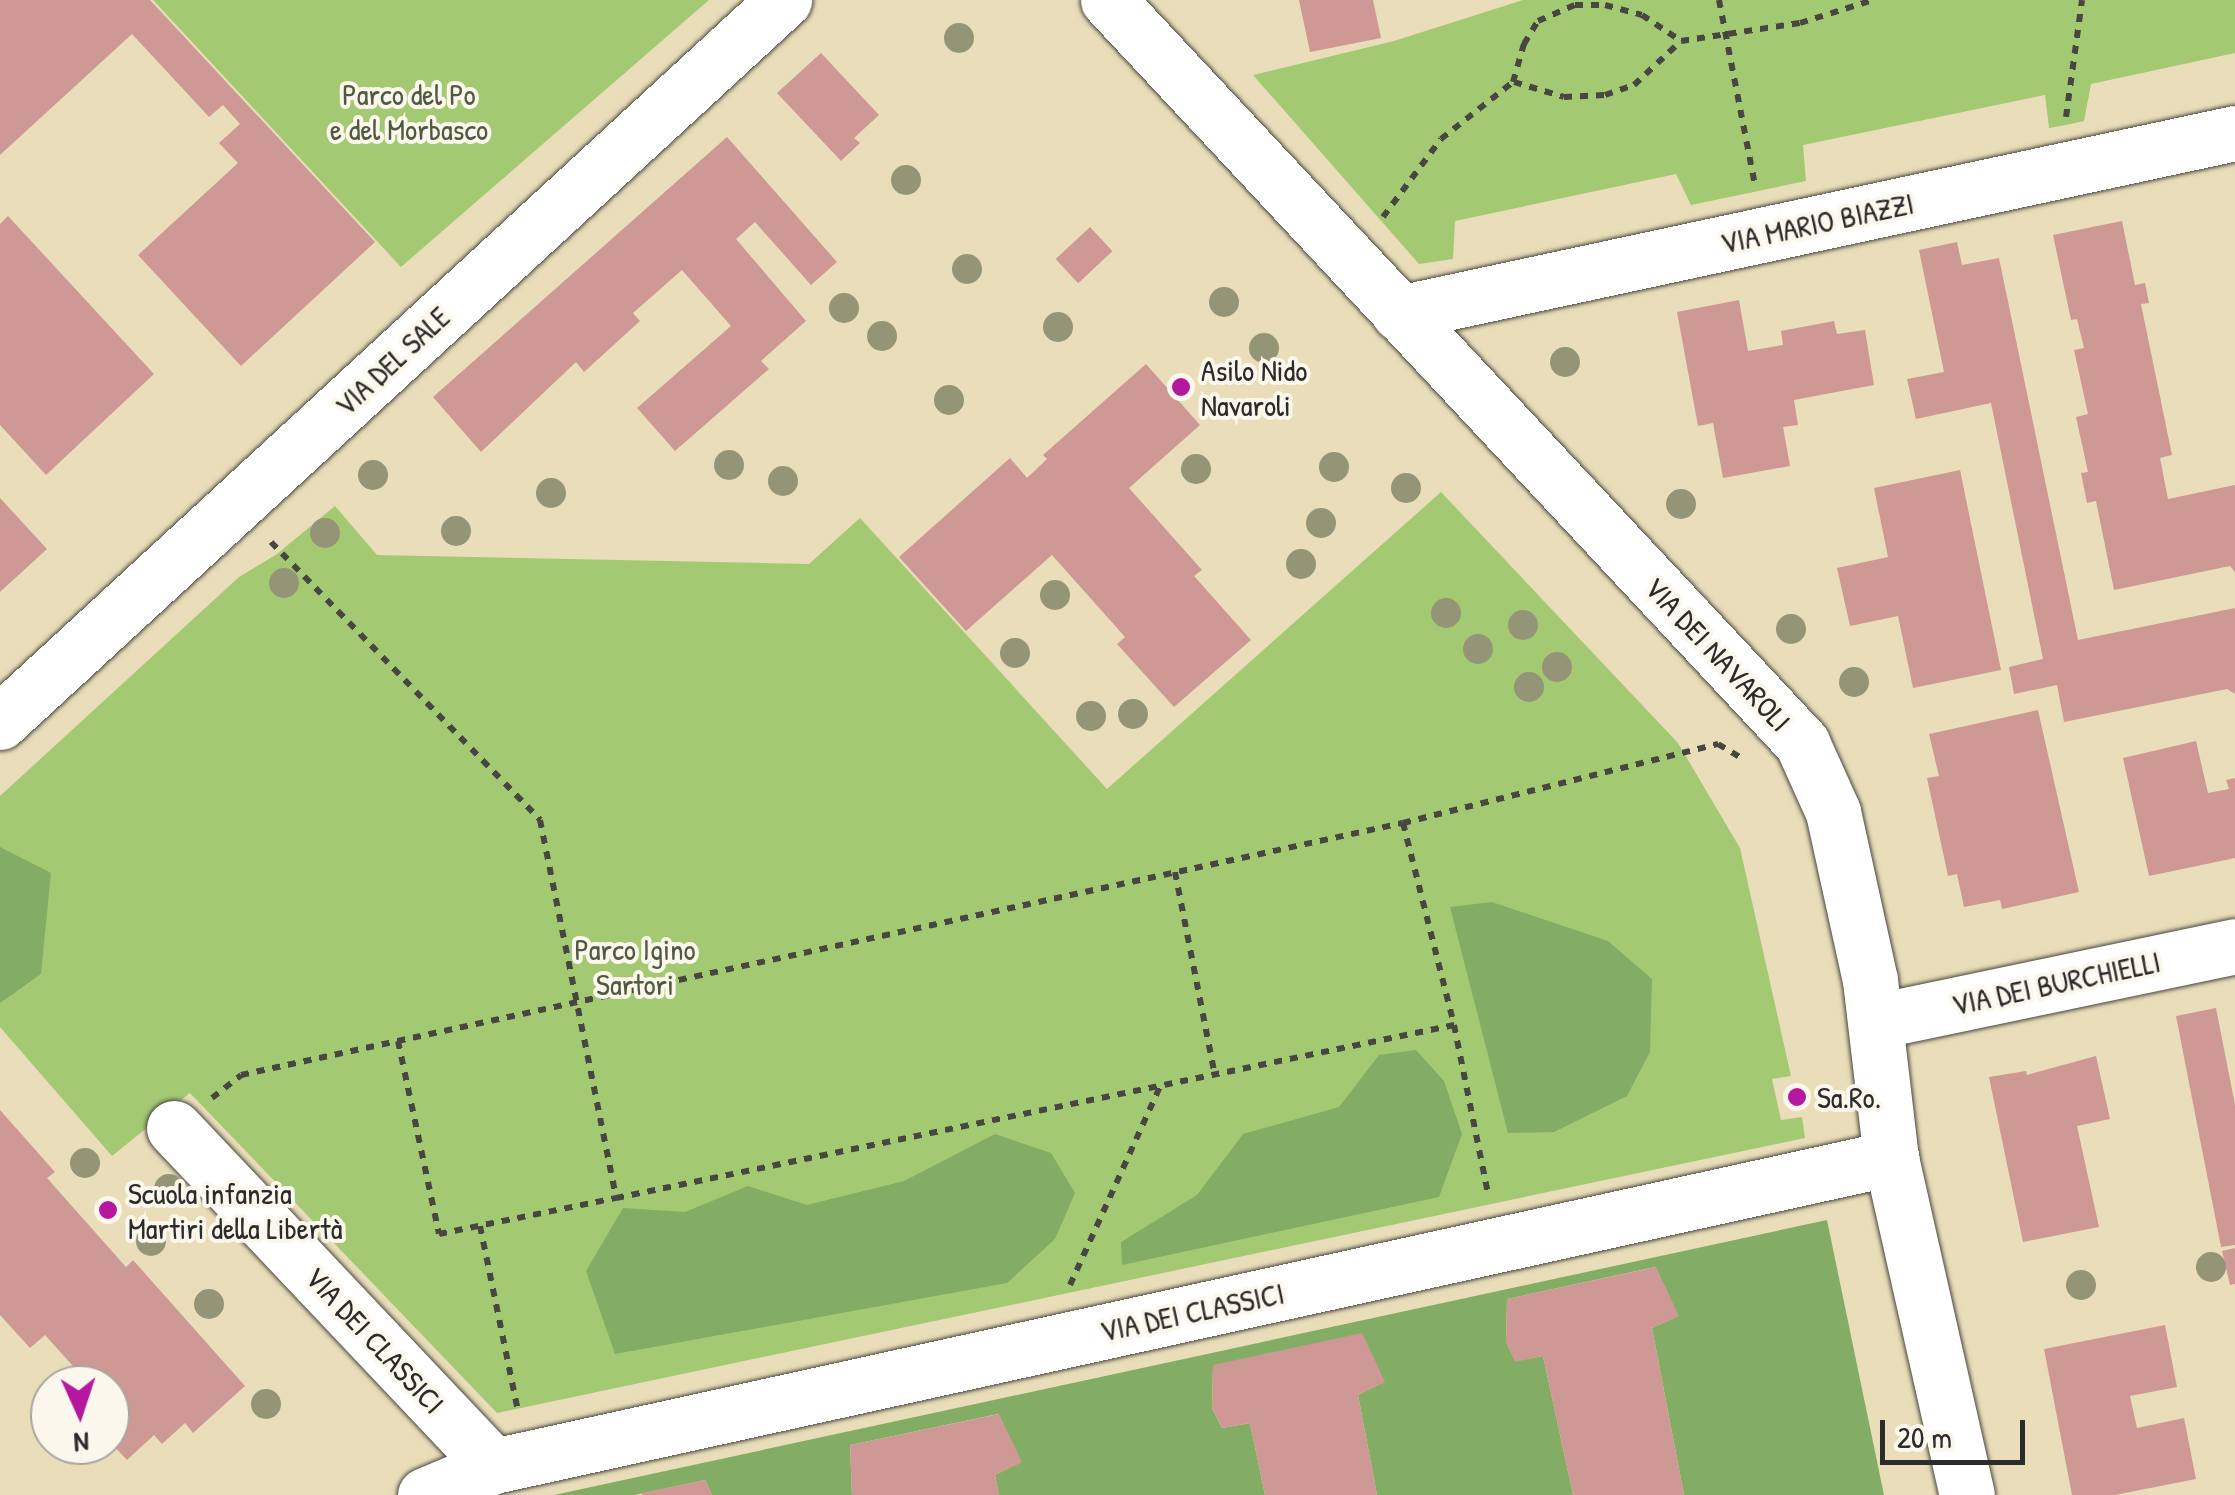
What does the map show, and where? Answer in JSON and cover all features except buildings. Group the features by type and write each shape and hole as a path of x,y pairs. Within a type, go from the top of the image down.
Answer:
{"street":[{"name":"VIA DEL SALE","path":"0,722 784,0"},
{"name":"VIA DEI NAVAROLI","path":"1108,0 1802,744 1833,812 1876,1021 1891,1158 1967,1495"},
{"name":"VIA MARIO BIAZZI","path":"1387,298 1765,234 2235,133"},
{"name":"VIA DEI BURCHIELLI","path":"1876,1021 2235,946"},
{"name":"VIA DEI CLASSICI","path":"174,1128 511,1462"},
{"name":"VIA DEI CLASSICI","path":"425,1495 511,1462 1891,1158"}],"path":[{"path":"1718,0 1765,234"},
{"path":"1387,298 1382,218 1441,139 1513,82 1524,44 1538,21 1575,5 1605,5 1642,15 1681,41 1726,38 1800,23 1873,0"},
{"path":"2075,168 2066,125 2067,92 2082,0"},
{"path":"1513,82 1564,98 1605,95 1634,85 1681,41"},
{"path":"236,505 540,820 616,1198"},
{"path":"174,1128 240,1075 1403,823 1718,744 1750,763"},
{"path":"1403,823 1454,1025 1499,1245"},
{"path":"1175,872 1215,1075"},
{"path":"398,1040 440,1234 1454,1025"},
{"path":"1042,1345 1161,1086"},
{"path":"480,1226 511,1462"}],"green space":[{"name":"Parco del Po e del Morbasco","path":"153,0 709,0 401,267"},
{"path":"1523,0 2235,0 2235,53 2091,84 2084,121 2066,125 2049,128 2045,95 1803,145 1806,181 1691,205 1676,174 1455,221 1453,259 1419,264 1253,75 1394,41"},
{"name":"Parco Igino Sartori","path":"1441,492 1678,743 1740,848 1791,1076 1772,1079 1781,1120 1802,1117 1805,1138 497,1413 190,1093 112,1156 0,1027 0,796 239,577 277,554 335,506 377,555 809,564 860,518 1107,789"},
{"path":"0,847 51,873 41,974 0,1003"},
{"path":"1492,902 1608,941 1652,979 1650,1052 1627,1096 1554,1132 1508,1133 1450,907"},
{"path":"1416,1050 1444,1081 1462,1134 1439,1197 1122,1265 1121,1242 1197,1195 1243,1134 1339,1107 1379,1055"},
{"path":"995,1134 1051,1153 1075,1193 1055,1239 1007,1283 615,1354 586,1271 623,1208 685,1212 748,1186 807,1205 904,1181"},
{"path":"1827,1220 1884,1495 1684,1495 1652,1328 1678,1316 1655,1267 1507,1299 1506,1341 1515,1361 1543,1356 1573,1495 1377,1495 1358,1395 1384,1382 1213,1366 1212,1408 1222,1428 1250,1423 1265,1495 999,1495 995,1475 1021,1462 998,1414 850,1445 852,1495 712,1495 705,1480 635,1495 554,1495"}],"place":[{"name":"Asilo Nido Navaroli","path":"1181,387"},
{"name":"Sa.Ro.","path":"1797,1097"},
{"name":"Scuola infanzia Martiri della Libertà","path":"108,1210"}]}
